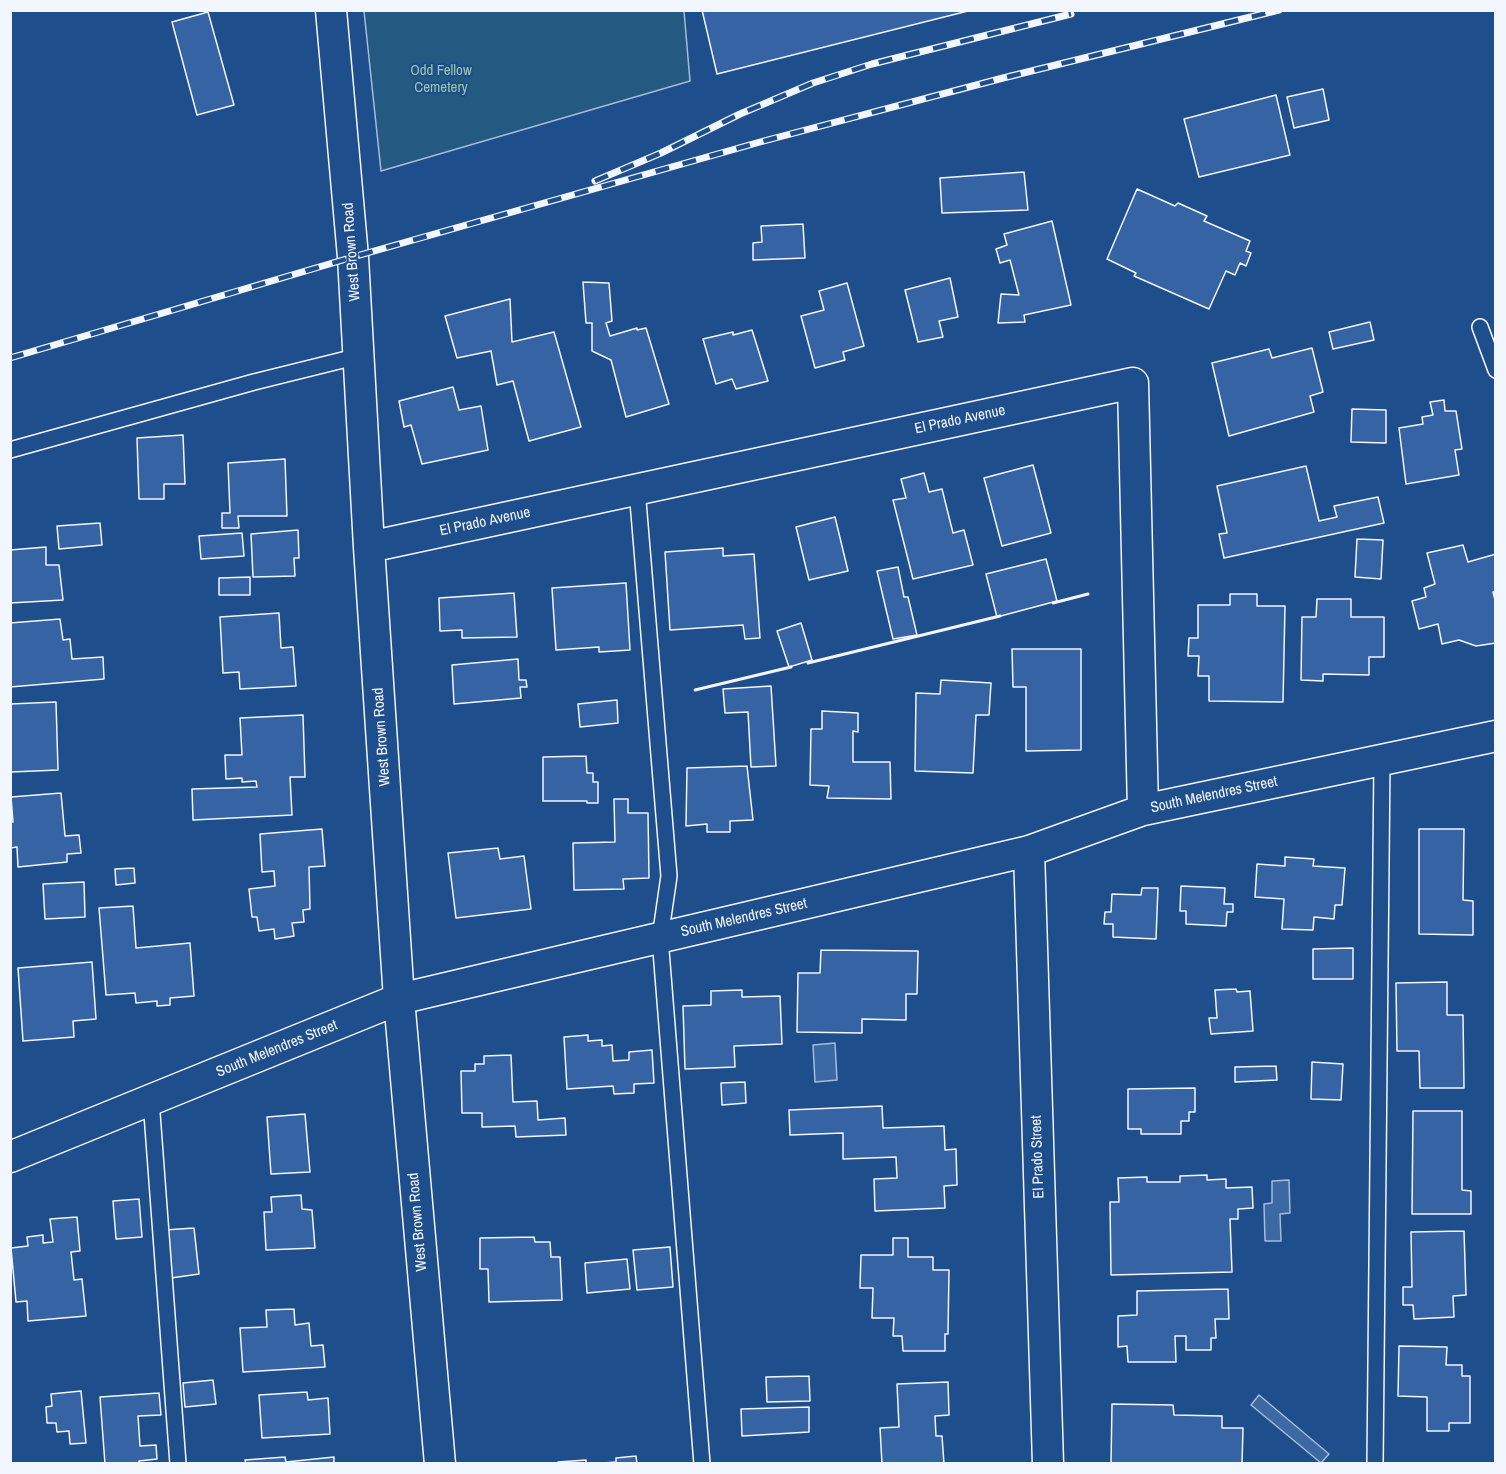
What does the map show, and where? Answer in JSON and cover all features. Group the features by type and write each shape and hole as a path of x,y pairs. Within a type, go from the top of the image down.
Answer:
{"street":[{"name":"West Brown Road","path":"331,10 353,257 369,547 399,999 440,1464"},
{"name":"El Prado Avenue","path":"369,547 1133,383 1143,810"},
{"name":"South Melendres Street","path":"10,1157 399,999 1029,851 1143,810 1496,736"},
{"name":"El Prado Street","path":"1029,851 1048,1464"}],"lane":[{"path":"1480,327 1496,370"},
{"path":"10,450 254,382 358,356"},
{"path":"638,489 669,876 660,938 702,1464"},
{"path":"1375,1464 1382,760"},
{"path":"152,1100 178,1464"}],"green space":[{"name":"Odd Fellow Cemetery","path":"364,11 684,11 690,81 381,171"}],"shaded area":[{"path":"835,1043 837,1080 815,1082 813,1045"},
{"path":"1289,1180 1290,1213 1280,1214 1281,1241 1265,1241 1264,1204 1272,1203 1272,1181"},
{"path":"1259,1395 1329,1454 1321,1463 1251,1405"}],"building":[{"path":"702,10 972,10 717,74"},
{"path":"208,12 234,105 197,115 172,22"},
{"path":"1323,89 1329,120 1294,128 1287,97"},
{"path":"1276,95 1290,155 1199,177 1184,119"},
{"path":"1024,172 1028,210 942,213 940,178"},
{"path":"1137,189 1175,206 1178,203 1207,216 1204,221 1250,241 1246,251 1251,253 1246,266 1240,263 1235,275 1226,271 1209,309 1134,276 1136,273 1107,259"},
{"path":"1052,221 1071,305 1024,315 1025,322 998,323 1001,294 1019,295 1010,260 1000,263 996,249 1007,245 1004,234"},
{"path":"803,224 805,258 753,260 753,243 762,242 761,226"},
{"path":"950,278 958,317 939,321 943,337 918,342 905,290"},
{"path":"583,282 609,283 612,321 606,323 610,336 637,328 637,330 646,328 669,404 626,417 611,360 592,351 592,323 586,323"},
{"path":"847,283 864,346 843,352 845,360 815,368 801,316 824,310 819,291"},
{"path":"510,299 512,342 554,332 581,427 529,441 513,381 497,385 491,351 457,358 445,316"},
{"path":"1370,322 1374,340 1333,349 1329,332"},
{"path":"752,330 768,381 736,389 732,379 716,384 703,339"},
{"path":"1312,348 1323,392 1310,396 1314,412 1229,436 1212,363 1269,349 1272,358"},
{"path":"453,387 459,410 481,406 488,450 422,464 411,425 404,427 399,401"},
{"path":"1444,400 1445,411 1456,411 1462,449 1455,450 1459,475 1406,484 1399,428 1423,424 1422,417 1433,415 1430,402"},
{"path":"1352,409 1386,410 1386,443 1351,442"},
{"path":"183,435 185,484 164,484 164,499 139,499 137,438"},
{"path":"285,459 287,516 238,516 239,528 222,528 222,513 230,513 228,463"},
{"path":"1033,465 1051,533 1002,546 984,478"},
{"path":"1306,466 1319,521 1337,517 1334,506 1378,497 1384,523 1224,558 1219,534 1227,533 1217,486"},
{"path":"924,473 929,492 942,489 953,533 964,530 973,565 913,579 893,500 906,498 901,479"},
{"path":"835,517 848,571 809,580 796,527"},
{"path":"100,523 102,545 59,549 57,526"},
{"path":"298,530 299,558 294,558 295,576 253,577 251,534"},
{"path":"242,533 244,556 201,559 199,536"},
{"path":"1357,539 1383,540 1381,579 1355,577"},
{"path":"1463,545 1468,562 1496,554 1496,591 1493,592 1496,604 1496,643 1476,646 1459,640 1442,644 1438,624 1419,629 1412,601 1426,597 1424,588 1435,584 1427,553"},
{"path":"46,547 46,565 59,565 63,600 10,603 10,550"},
{"path":"723,548 723,556 754,554 760,638 745,639 743,625 670,630 665,552"},
{"path":"1046,559 1057,601 997,617 986,574"},
{"path":"898,567 904,597 908,597 917,635 893,639 877,571"},
{"path":"250,577 250,595 219,595 219,578"},
{"path":"626,583 630,650 599,652 599,647 556,650 552,588"},
{"path":"514,593 517,637 462,638 462,630 440,631 439,598"},
{"path":"1230,594 1257,594 1257,606 1285,606 1283,702 1209,701 1209,676 1198,676 1199,656 1188,656 1189,638 1198,638 1198,605 1230,605"},
{"path":"1317,599 1351,599 1351,617 1384,617 1384,657 1369,657 1369,675 1323,674 1323,681 1301,680 1302,617 1316,617"},
{"path":"279,613 281,648 293,647 296,686 240,689 239,672 223,673 220,617"},
{"path":"60,619 63,640 70,639 72,659 103,657 104,679 10,687 10,623"},
{"path":"801,623 812,660 789,667 777,631"},
{"path":"1012,649 1081,649 1081,750 1026,751 1026,687 1013,687"},
{"path":"518,659 519,680 526,680 527,687 520,687 521,698 454,704 452,665"},
{"path":"941,680 991,683 989,715 976,715 973,773 915,771 916,693 940,694"},
{"path":"771,686 776,766 751,767 748,712 725,713 723,689"},
{"path":"617,700 618,723 580,727 578,704"},
{"path":"56,702 58,770 11,772 10,704"},
{"path":"822,711 858,713 858,732 853,731 853,762 890,762 891,799 827,798 829,786 810,785 811,729 822,729"},
{"path":"303,715 305,777 290,777 292,815 193,820 192,789 257,787 256,781 242,782 242,778 226,779 225,755 242,755 240,718"},
{"path":"586,756 587,773 593,773 593,782 598,782 598,803 543,801 543,757"},
{"path":"747,766 753,820 730,821 730,832 707,832 707,824 686,826 687,768"},
{"path":"61,793 65,836 79,835 81,853 67,854 67,862 18,867 17,847 10,848 10,822 13,822 11,797"},
{"path":"614,799 628,799 628,813 648,813 649,878 623,879 624,889 574,890 573,843 615,842"},
{"path":"322,829 325,866 309,867 310,909 303,910 304,922 292,923 294,936 275,939 274,929 259,931 257,917 252,917 249,889 275,886 274,871 262,872 260,834"},
{"path":"1419,829 1464,829 1463,900 1473,901 1473,935 1419,934"},
{"path":"498,848 500,859 524,856 531,909 456,918 448,853"},
{"path":"1285,857 1314,859 1313,866 1345,868 1342,905 1335,905 1334,919 1314,917 1313,930 1282,929 1284,899 1255,897 1257,864 1285,866"},
{"path":"134,868 135,883 116,885 115,869"},
{"path":"84,882 85,917 45,919 43,884"},
{"path":"1181,886 1225,888 1224,904 1233,904 1233,912 1227,912 1226,926 1186,924 1186,911 1180,911"},
{"path":"1142,888 1158,888 1156,939 1113,937 1113,924 1104,924 1105,912 1111,912 1112,894 1141,895"},
{"path":"133,906 136,948 190,943 194,996 170,998 170,1005 157,1006 157,1001 136,1003 135,993 106,995 99,908"},
{"path":"1353,948 1353,979 1313,979 1313,949"},
{"path":"821,950 918,951 917,994 906,994 906,1020 862,1019 862,1033 797,1032 798,973 820,973"},
{"path":"92,962 96,1019 73,1021 74,1037 23,1041 18,968"},
{"path":"1447,982 1447,1015 1463,1015 1464,1088 1420,1088 1419,1051 1397,1051 1396,983"},
{"path":"1236,989 1237,992 1250,991 1253,1031 1211,1034 1209,1018 1217,1018 1215,990"},
{"path":"742,990 742,997 780,996 782,1044 734,1046 735,1067 685,1069 683,1006 711,1005 711,991"},
{"path":"588,1035 588,1041 602,1040 602,1046 612,1045 613,1061 629,1060 629,1052 652,1050 654,1083 634,1084 634,1093 614,1094 613,1086 567,1089 564,1037"},
{"path":"511,1055 513,1102 537,1101 538,1120 565,1118 566,1135 516,1137 515,1126 482,1127 482,1113 462,1113 461,1071 475,1071 475,1064 484,1064 484,1056"},
{"path":"1312,1062 1343,1064 1341,1100 1311,1099"},
{"path":"1276,1066 1277,1080 1235,1082 1235,1067"},
{"path":"745,1082 746,1103 722,1105 721,1083"},
{"path":"1195,1088 1195,1112 1189,1112 1189,1121 1181,1121 1181,1134 1141,1134 1141,1129 1128,1129 1128,1089"},
{"path":"882,1106 883,1128 944,1126 945,1150 956,1149 957,1185 944,1186 945,1208 875,1211 874,1179 897,1178 896,1157 843,1159 843,1133 790,1135 789,1110"},
{"path":"1413,1111 1462,1111 1462,1190 1471,1191 1471,1214 1412,1214"},
{"path":"305,1114 310,1172 271,1174 267,1117"},
{"path":"1207,1175 1207,1180 1226,1179 1226,1188 1252,1187 1253,1208 1238,1209 1238,1219 1230,1219 1232,1272 1111,1275 1110,1202 1119,1202 1118,1178 1147,1177 1147,1182 1180,1182 1180,1176"},
{"path":"301,1195 302,1209 312,1210 315,1248 266,1250 264,1212 272,1212 271,1197"},
{"path":"139,1199 142,1237 116,1239 113,1201"},
{"path":"77,1217 80,1251 71,1252 74,1280 82,1279 86,1316 28,1321 27,1301 16,1302 11,1248 28,1246 27,1237 43,1235 43,1243 53,1242 50,1219"},
{"path":"194,1228 199,1274 171,1278 165,1230"},
{"path":"1464,1231 1466,1295 1453,1296 1454,1317 1414,1319 1413,1305 1403,1305 1403,1287 1412,1287 1411,1232"},
{"path":"534,1237 535,1242 550,1242 551,1257 560,1257 562,1300 489,1302 488,1269 480,1269 480,1238"},
{"path":"893,1238 908,1238 908,1257 933,1257 933,1270 949,1270 948,1334 945,1334 945,1351 903,1351 902,1336 893,1336 894,1318 872,1318 873,1288 860,1288 861,1255 893,1255"},
{"path":"670,1247 673,1287 637,1290 633,1250"},
{"path":"627,1259 630,1289 587,1293 585,1263"},
{"path":"1228,1289 1229,1319 1215,1319 1216,1338 1211,1338 1211,1350 1186,1350 1186,1336 1175,1336 1176,1362 1128,1362 1127,1346 1118,1347 1118,1316 1137,1315 1137,1291"},
{"path":"294,1309 295,1325 309,1323 311,1346 323,1345 325,1367 243,1372 240,1328 267,1327 266,1310"},
{"path":"1399,1346 1447,1347 1446,1365 1462,1365 1462,1376 1470,1376 1470,1423 1449,1423 1449,1431 1427,1431 1427,1397 1398,1396"},
{"path":"809,1376 810,1401 767,1402 766,1377"},
{"path":"213,1380 216,1404 185,1407 183,1383"},
{"path":"948,1382 949,1415 935,1416 936,1436 942,1436 944,1464 882,1464 880,1428 899,1427 897,1384"},
{"path":"81,1391 86,1443 70,1444 69,1431 57,1432 56,1423 47,1423 46,1407 52,1406 51,1394"},
{"path":"307,1392 308,1400 328,1398 330,1434 262,1438 259,1395"},
{"path":"159,1393 161,1415 138,1416 140,1446 156,1445 157,1459 139,1461 139,1464 105,1464 100,1397"},
{"path":"1112,1404 1173,1405 1174,1415 1222,1416 1222,1428 1243,1428 1242,1464 1111,1464"},
{"path":"809,1407 809,1432 742,1436 741,1409"},
{"path":"636,1456 637,1464 591,1464 616,1462 616,1458"},
{"path":"285,1457 286,1462 334,1457 334,1464 246,1464 245,1460"},
{"path":"586,1460 586,1464 558,1464 558,1462"}],"railway":[{"path":"10,358 353,257 760,142 1003,78 1279,10"},
{"path":"595,181 813,83 872,64 1071,14"}],"wall":[{"path":"1053,603 1088,594"},
{"path":"808,663 1000,616"},
{"path":"695,690 791,667"}]}
